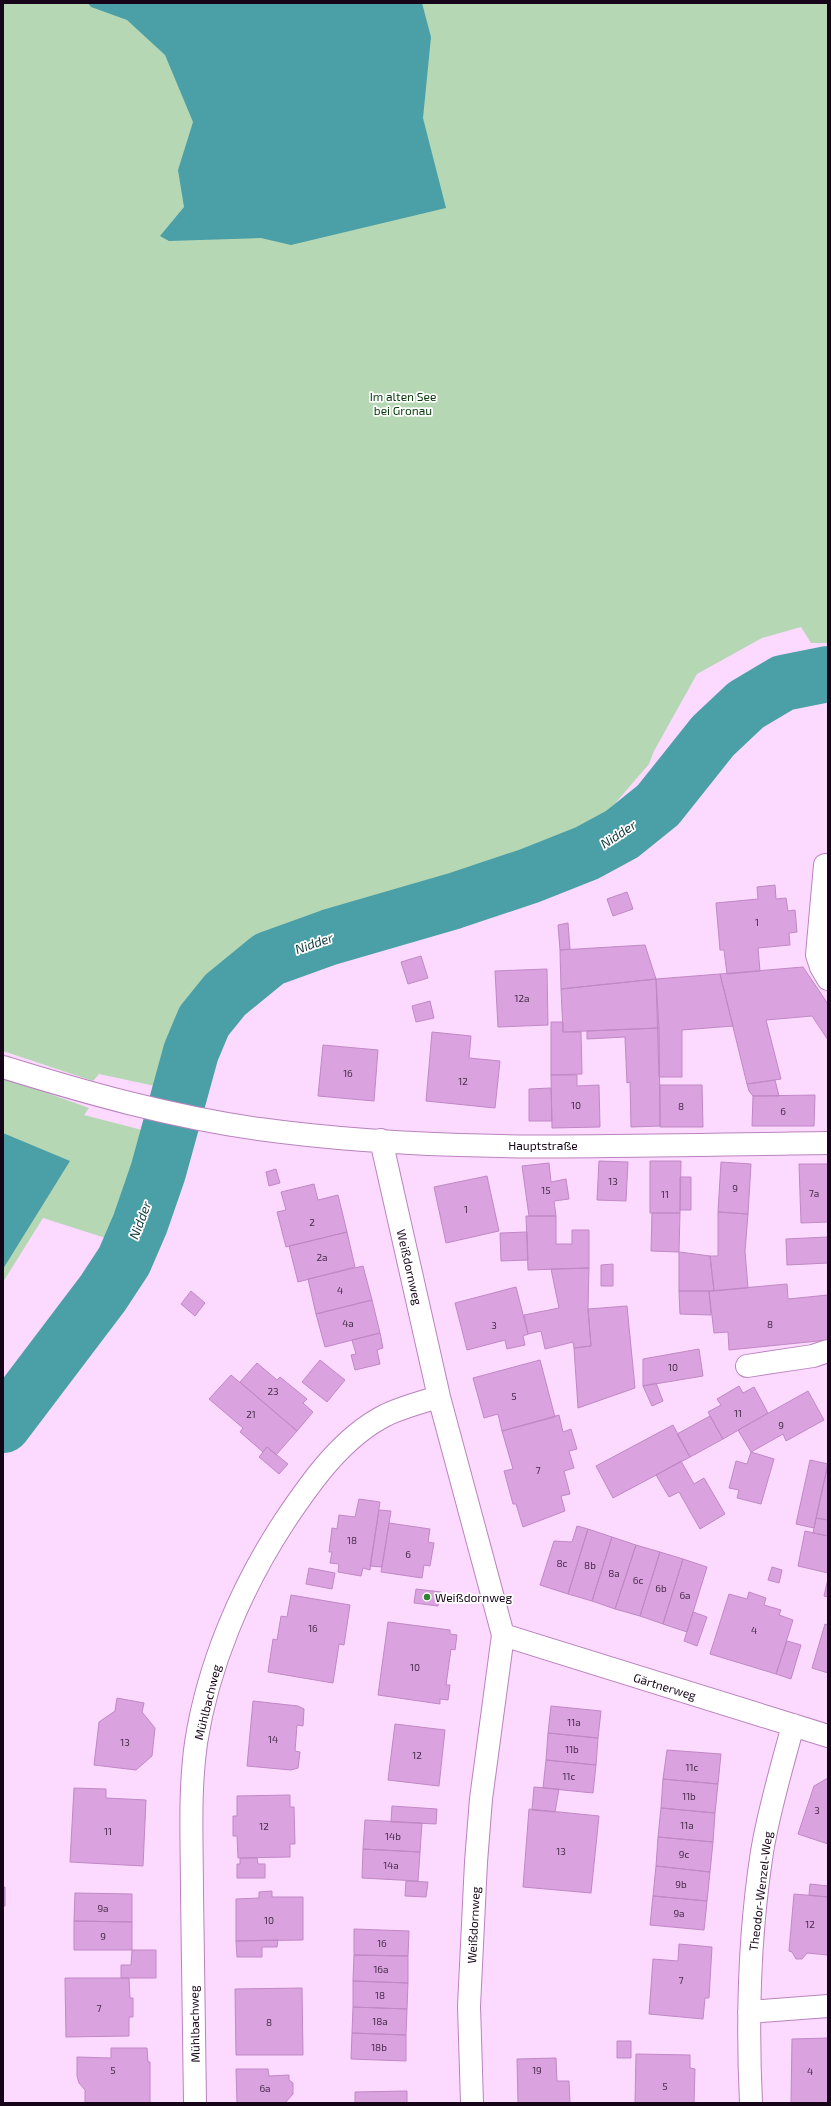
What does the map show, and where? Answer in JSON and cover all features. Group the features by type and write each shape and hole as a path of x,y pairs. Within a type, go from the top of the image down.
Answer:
{"street":[{"path":"825,865 817,955 821,967 828,979"},
{"name":"Hauptstraße","path":"3,1067 94,1095 258,1129 381,1140 546,1146 828,1143"},
{"name":"Weißdornweg","path":"381,1140 439,1397 503,1635 481,1799 476,1862 469,2006 472,2103"},
{"path":"747,1366 814,1356 828,1351"},
{"name":"Mühlbachweg","path":"195,2103 192,1876 194,1770 203,1708 215,1666 239,1603 269,1545 316,1478 338,1452 362,1430 385,1416 439,1397"},
{"name":"Gärtnerweg","path":"503,1635 828,1736"},
{"name":"Theodor-Wenzel-Weg","path":"751,2103 749,2012 752,1948 762,1852 793,1725"},
{"path":"749,2012 828,2006"}],"green space":[{"name":"Im alten See bei Gronau","path":"3,3 828,3 828,643 811,643 801,627 762,638 697,674 654,751 649,764 606,814 596,817 599,823 502,868 367,899 276,929 229,958 195,992 176,1021 164,1088 99,1074 93,1081 3,1051"},
{"path":"3,1077 89,1108 84,1115 146,1131 118,1242 43,1218 3,1282"}],"shaded area":[{"path":"88,3 422,3 431,37 423,118 446,208 291,245 261,238 169,241 160,236 184,207 178,170 193,122 165,55 127,20 91,7"},
{"path":"3,1133 70,1161 3,1269"}],"building":[{"path":"775,885 776,899 786,898 788,911 795,910 797,932 789,933 790,945 758,948 760,971 727,974 724,950 720,950 716,903 758,899 757,887"},
{"path":"627,892 633,909 613,916 607,899"},
{"path":"568,923 570,949 560,950 558,925"},
{"path":"645,945 656,979 561,989 560,950"},
{"path":"421,956 428,978 408,984 401,962"},
{"path":"803,967 828,1004 828,1040 812,1016 766,1020 781,1079 747,1084 720,974"},
{"path":"547,969 548,1025 498,1027 495,971"},
{"path":"720,974 733,1026 682,1030 682,1077 659,1077 656,979"},
{"path":"656,979 659,1028 563,1032 561,989"},
{"path":"430,1001 434,1018 416,1022 412,1006"},
{"path":"551,1022 563,1022 563,1032 581,1032 582,1074 551,1075"},
{"path":"659,1028 660,1126 631,1127 630,1082 627,1083 625,1037 587,1039 587,1031"},
{"path":"432,1032 471,1036 469,1058 500,1061 495,1108 426,1101"},
{"path":"323,1045 378,1050 374,1101 318,1096"},
{"path":"551,1075 577,1075 577,1086 599,1085 600,1127 552,1128"},
{"path":"775,1080 779,1096 753,1096 749,1091 747,1084"},
{"path":"660,1085 702,1085 703,1127 660,1127"},
{"path":"551,1088 552,1121 529,1121 529,1089"},
{"path":"815,1095 814,1126 752,1126 753,1096"},
{"path":"599,1161 628,1162 626,1201 597,1200"},
{"path":"650,1161 681,1161 680,1213 650,1213"},
{"path":"721,1162 751,1164 748,1214 718,1212"},
{"path":"549,1163 551,1182 566,1179 569,1199 554,1201 556,1216 529,1216 522,1166"},
{"path":"799,1164 828,1164 828,1222 801,1223"},
{"path":"276,1169 280,1183 269,1186 266,1172"},
{"path":"487,1176 499,1231 446,1243 434,1187"},
{"path":"680,1177 691,1177 691,1210 680,1210"},
{"path":"314,1184 318,1200 338,1195 347,1232 286,1247 277,1212 286,1210 281,1192"},
{"path":"718,1212 748,1214 745,1251 748,1288 714,1291 710,1256 718,1256"},
{"path":"652,1213 680,1213 679,1252 651,1251"},
{"path":"526,1216 556,1216 556,1244 572,1244 572,1230 589,1230 589,1268 528,1270"},
{"path":"347,1232 355,1267 298,1282 289,1246"},
{"path":"527,1232 528,1260 501,1261 500,1233"},
{"path":"828,1237 828,1263 787,1265 786,1239"},
{"path":"679,1252 710,1256 714,1291 679,1291"},
{"path":"613,1264 613,1286 601,1286 601,1265"},
{"path":"363,1266 372,1300 316,1314 308,1279"},
{"path":"589,1268 588,1309 591,1346 574,1348 573,1342 545,1349 541,1331 528,1334 524,1315 559,1308 551,1269"},
{"path":"787,1284 788,1299 828,1295 828,1340 729,1350 728,1332 714,1333 709,1291"},
{"path":"516,1287 528,1334 523,1336 525,1345 507,1349 505,1340 467,1350 455,1303"},
{"path":"191,1291 205,1303 195,1316 181,1304"},
{"path":"679,1291 709,1291 711,1315 680,1314"},
{"path":"372,1300 380,1333 325,1347 316,1314"},
{"path":"627,1306 635,1388 578,1408 574,1348 591,1346 588,1309"},
{"path":"380,1333 383,1348 377,1350 380,1364 355,1370 351,1355 356,1354 352,1340"},
{"path":"699,1349 703,1376 643,1386 643,1359"},
{"path":"320,1360 345,1380 327,1402 302,1382"},
{"path":"540,1360 555,1417 502,1431 498,1414 484,1418 473,1378"},
{"path":"257,1363 277,1380 280,1377 307,1399 303,1403 313,1412 297,1431 240,1382"},
{"path":"231,1375 297,1431 276,1455 267,1447 263,1452 240,1432 243,1428 209,1399"},
{"path":"656,1383 663,1401 652,1406 643,1386"},
{"path":"739,1386 743,1393 754,1387 768,1413 723,1439 708,1412 721,1405 717,1399"},
{"path":"808,1391 824,1420 786,1441 783,1434 751,1452 738,1430"},
{"path":"559,1415 563,1432 571,1429 577,1449 569,1451 574,1468 564,1471 570,1494 561,1496 565,1511 523,1527 516,1504 513,1504 504,1471 513,1469 502,1431"},
{"path":"710,1416 723,1439 690,1457 677,1434"},
{"path":"673,1425 690,1457 613,1498 596,1466"},
{"path":"267,1447 288,1464 279,1474 259,1457"},
{"path":"751,1452 774,1459 761,1504 737,1498 739,1490 729,1488 736,1461 747,1464"},
{"path":"810,1460 828,1464 814,1528 796,1524"},
{"path":"681,1461 694,1484 704,1478 725,1514 700,1529 679,1492 669,1497 656,1475"},
{"path":"828,1463 828,1520 816,1518"},
{"path":"359,1499 380,1502 370,1570 363,1568 361,1576 338,1572 339,1564 330,1563 332,1552 329,1552 332,1528 337,1529 339,1515 355,1517"},
{"path":"379,1510 391,1511 382,1567 370,1566"},
{"path":"816,1518 828,1520 828,1536 813,1533"},
{"path":"389,1523 430,1529 428,1542 434,1543 430,1566 424,1565 422,1578 381,1572"},
{"path":"577,1526 588,1529 568,1594 540,1585 554,1541 572,1542"},
{"path":"588,1529 612,1537 592,1601 568,1594"},
{"path":"805,1531 828,1536 828,1573 798,1566"},
{"path":"612,1537 636,1545 615,1609 592,1601"},
{"path":"636,1545 660,1552 640,1616 615,1609"},
{"path":"660,1552 683,1559 663,1624 640,1616"},
{"path":"683,1559 707,1567 687,1632 663,1624"},
{"path":"772,1567 782,1570 779,1583 768,1580"},
{"path":"309,1568 335,1573 332,1589 306,1584"},
{"path":"828,1579 828,1597 824,1596"},
{"name":"Weißdornweg","path":"416,1589 441,1592 438,1606 414,1603"},
{"path":"749,1592 766,1598 764,1605 781,1610 779,1615 793,1620 776,1674 710,1654 729,1594 747,1599"},
{"path":"291,1595 350,1605 344,1645 339,1644 333,1683 268,1672 273,1639 277,1640 281,1616 287,1617"},
{"path":"693,1612 707,1617 697,1646 684,1641"},
{"path":"388,1622 450,1630 450,1634 457,1635 455,1650 451,1649 446,1685 450,1685 448,1700 440,1699 440,1704 378,1695"},
{"path":"825,1624 828,1625 828,1673 812,1668"},
{"path":"787,1641 801,1645 791,1679 776,1674"},
{"path":"117,1698 144,1703 142,1712 155,1728 152,1756 136,1770 94,1765 99,1722 115,1711"},
{"path":"253,1701 298,1706 304,1709 303,1726 297,1725 295,1751 300,1752 298,1768 291,1770 247,1766"},
{"path":"551,1706 601,1711 598,1738 548,1733"},
{"path":"395,1724 445,1730 439,1786 388,1780"},
{"path":"548,1733 598,1738 596,1765 546,1760"},
{"path":"667,1750 721,1754 718,1784 663,1779"},
{"path":"546,1760 596,1765 593,1793 543,1788"},
{"path":"828,1778 828,1844 798,1834 814,1786"},
{"path":"663,1779 718,1784 715,1813 661,1808"},
{"path":"534,1787 559,1789 555,1812 532,1810"},
{"path":"74,1788 106,1789 106,1798 146,1800 143,1866 70,1862"},
{"path":"290,1795 290,1807 294,1807 295,1844 290,1844 290,1857 238,1858 237,1836 233,1836 233,1816 237,1816 237,1796"},
{"path":"392,1806 437,1809 436,1824 391,1822"},
{"path":"661,1808 715,1813 713,1842 658,1837"},
{"path":"529,1809 599,1816 591,1893 523,1887"},
{"path":"365,1820 422,1823 420,1852 363,1849"},
{"path":"658,1837 713,1842 710,1872 656,1866"},
{"path":"363,1849 420,1852 418,1881 362,1878"},
{"path":"240,1858 257,1858 258,1864 265,1864 265,1878 237,1878 237,1864 240,1864"},
{"path":"656,1866 710,1872 707,1901 653,1896"},
{"path":"406,1881 428,1882 426,1897 405,1896"},
{"path":"810,1884 828,1886 828,1897 809,1895"},
{"path":"5,1887 5,1906 3,1906 3,1888"},
{"path":"272,1891 272,1897 303,1897 303,1940 236,1941 236,1899 259,1898 259,1892"},
{"path":"75,1893 132,1894 132,1922 74,1921"},
{"path":"794,1894 828,1897 828,1955 807,1953 802,1959 796,1959 792,1952 789,1951"},
{"path":"653,1896 707,1901 704,1930 650,1925"},
{"path":"74,1921 132,1922 132,1950 74,1950"},
{"path":"354,1929 409,1931 408,1956 354,1955"},
{"path":"278,1940 277,1947 262,1947 262,1957 237,1957 236,1941"},
{"path":"679,1944 712,1947 709,1998 705,1998 703,2019 649,2014 653,1959 678,1961"},
{"path":"132,1950 156,1950 156,1978 121,1978 121,1965 131,1965"},
{"path":"354,1955 408,1956 408,1983 353,1981"},
{"path":"65,1978 129,1978 130,1998 133,1998 133,2017 129,2017 129,2036 66,2037"},
{"path":"353,1981 408,1983 407,2009 353,2007"},
{"path":"302,1988 303,2055 236,2055 235,1989"},
{"path":"353,2007 407,2009 406,2035 352,2033"},
{"path":"352,2033 406,2035 406,2061 351,2059"},
{"path":"828,2038 828,2103 791,2103 792,2039"},
{"path":"617,2041 631,2041 631,2058 617,2058"},
{"path":"111,2048 147,2048 148,2062 150,2062 150,2103 85,2103 85,2090 79,2083 77,2076 77,2057 111,2058"},
{"path":"636,2054 690,2055 690,2068 695,2069 694,2103 635,2103"},
{"path":"556,2058 557,2081 569,2081 570,2103 518,2103 517,2059"},
{"path":"236,2069 268,2069 269,2076 289,2075 289,2080 293,2083 293,2094 285,2103 237,2103"},
{"path":"407,2091 407,2103 355,2103 355,2092"}],"waterway":[{"name":"Nidder","path":"3,1425 103,1293 124,1261 140,1224 158,1172 191,1052 204,1021 225,995 269,959 330,937 454,901 529,876 587,853 622,834 658,805 713,736 746,705 783,683 828,674"}],"place":[{"name":"Weißdornweg","path":"427,1597"}]}
